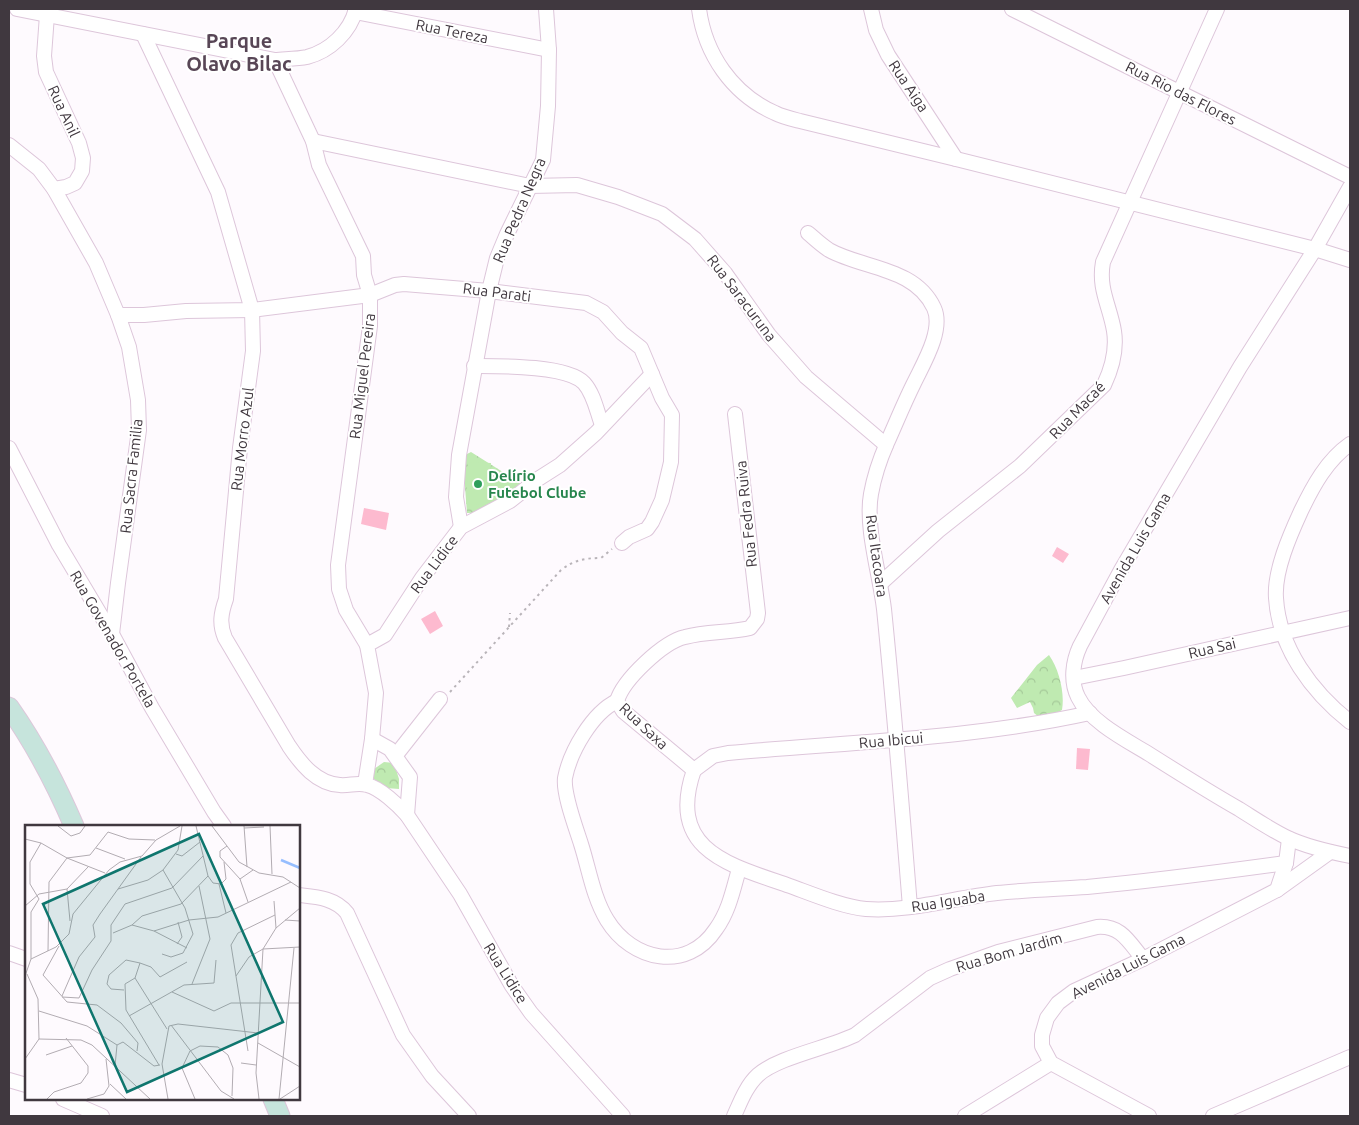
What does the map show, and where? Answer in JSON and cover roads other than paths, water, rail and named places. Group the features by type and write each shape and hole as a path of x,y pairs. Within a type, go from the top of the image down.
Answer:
{"main road":[{"path":"9,706 43,761 74,825"},
{"path":"273,1100 280,1116"}],"street":[{"path":"18,9 275,60 307,57 334,45 345,31 355,11"},
{"name":"Rua Pedra Negra","path":"462,528 456,497 459,455 489,291 507,234 543,160 548,106 549,50 546,9"},
{"path":"698,9 701,26 710,50 718,64 737,88 755,103 775,114 1315,249 1350,260"},
{"name":"Rua Aiga","path":"871,9 876,30 888,55 956,159"},
{"name":"Rua Rio das Flores","path":"1012,9 1117,59 1179,93 1350,177"},
{"name":"Rua Macaé","path":"881,583 938,531 1020,466 1104,385 1111,370 1115,346 1114,332 1104,299 1101,273 1103,262 1217,9"},
{"name":"Rua Tereza","path":"355,11 549,50"},
{"name":"Rua Anil","path":"47,15 44,56 46,72 79,143 83,158 82,171 75,184 54,189"},
{"name":"Rua Morro Azul","path":"143,34 218,192 252,310 253,351 240,448 226,599 220,622 222,630 289,746 310,772 329,782 340,785 370,786"},
{"name":"Rua Miguel Pereira","path":"275,60 312,141 319,165 363,256 364,275 370,295 370,326 338,565 339,589 346,610 367,645"},
{"name":"Rua Saracuruna","path":"312,141 530,186 577,185 618,197 662,214 695,239 725,272 769,335 806,377 886,445"},
{"name":"Rua Sacra Familia","path":"9,144 39,170 54,189 96,262 129,347 137,391 139,430 112,634"},
{"name":"Avenida Luis Gama","path":"1350,187 1315,249 1240,367 1121,570 1076,656 1074,678 1078,697 1090,713 1105,726 1191,781 1289,839 1330,852 1350,856"},
{"name":"Rua Itacoara","path":"808,233 830,250 903,277 916,285 926,295 935,309 934,338 886,445 875,476 870,504 870,519 881,583 898,741 910,907"},
{"name":"Rua Parati","path":"118,315 252,310 370,295 395,285 404,284 489,291 586,303 602,312 622,333 641,348 662,398 672,415 671,462 662,500 648,529 629,537 622,543"},
{"path":"474,366 526,366 543,368 572,376 583,382 593,398 602,425"},
{"name":"Rua Lidice","path":"367,645 385,635 422,578 462,528 510,501 560,465 623,406 652,374"},
{"name":"Rua Fedra Ruiva","path":"735,414 758,613"},
{"path":"1350,444 1336,456 1321,475 1299,515 1282,560 1275,598 1282,633 1304,674 1331,706 1350,722"},
{"name":"Rua Govenador Portela","path":"9,448 59,545 112,634 152,708 223,825"},
{"name":"Rua Saxa","path":"694,770 623,711 616,701 619,692 632,675 672,642 682,637 750,628 757,619 758,613"},
{"name":"Rua Sai","path":"1074,678 1350,618"},
{"path":"367,645 376,693 370,786"},
{"path":"396,755 440,699"},
{"path":"616,701 600,713 590,725 575,749 565,779 569,809 599,903 608,921 623,939 642,952 657,957 672,958 697,950 708,940 723,919 728,908 738,869"},
{"name":"Rua Ibicui","path":"694,770 714,756 728,753 898,741 1052,721 1090,713"},
{"path":"372,739 390,748 410,777 407,815"},
{"name":"Rua Iguaba","path":"694,770 686,798 688,816 693,832 705,848 738,869 829,900 864,909 910,907 995,894 1107,885 1286,863"},
{"name":"Rua Lidice","path":"370,786 407,815 460,894 512,986 531,1012 623,1116"},
{"path":"1276,890 1286,863 1289,839"},
{"name":"Avenida Luis Gama","path":"1051,1063 1042,1046 1042,1035 1047,1018 1058,1003 1074,991 1142,959 1276,890 1330,852"},
{"path":"300,895 335,902 347,913 403,1035 432,1076 469,1116"},
{"name":"Rua Bom Jardim","path":"734,1116 741,1100 757,1076 771,1067 843,1042 930,978 970,961 998,952 1107,926 1114,928 1126,937 1142,959"},
{"path":"9,953 25,959"},
{"path":"1213,1116 1350,1057"},
{"path":"965,1116 1051,1063 1149,1116"},
{"path":"9,1080 25,1085"},
{"path":"66,1100 102,1116"}],"place":[{"name":"Delírio Futebol Clube","path":"478,484"}],"district":[{"name":"Parque Olavo Bilac","path":"239,52"}]}
